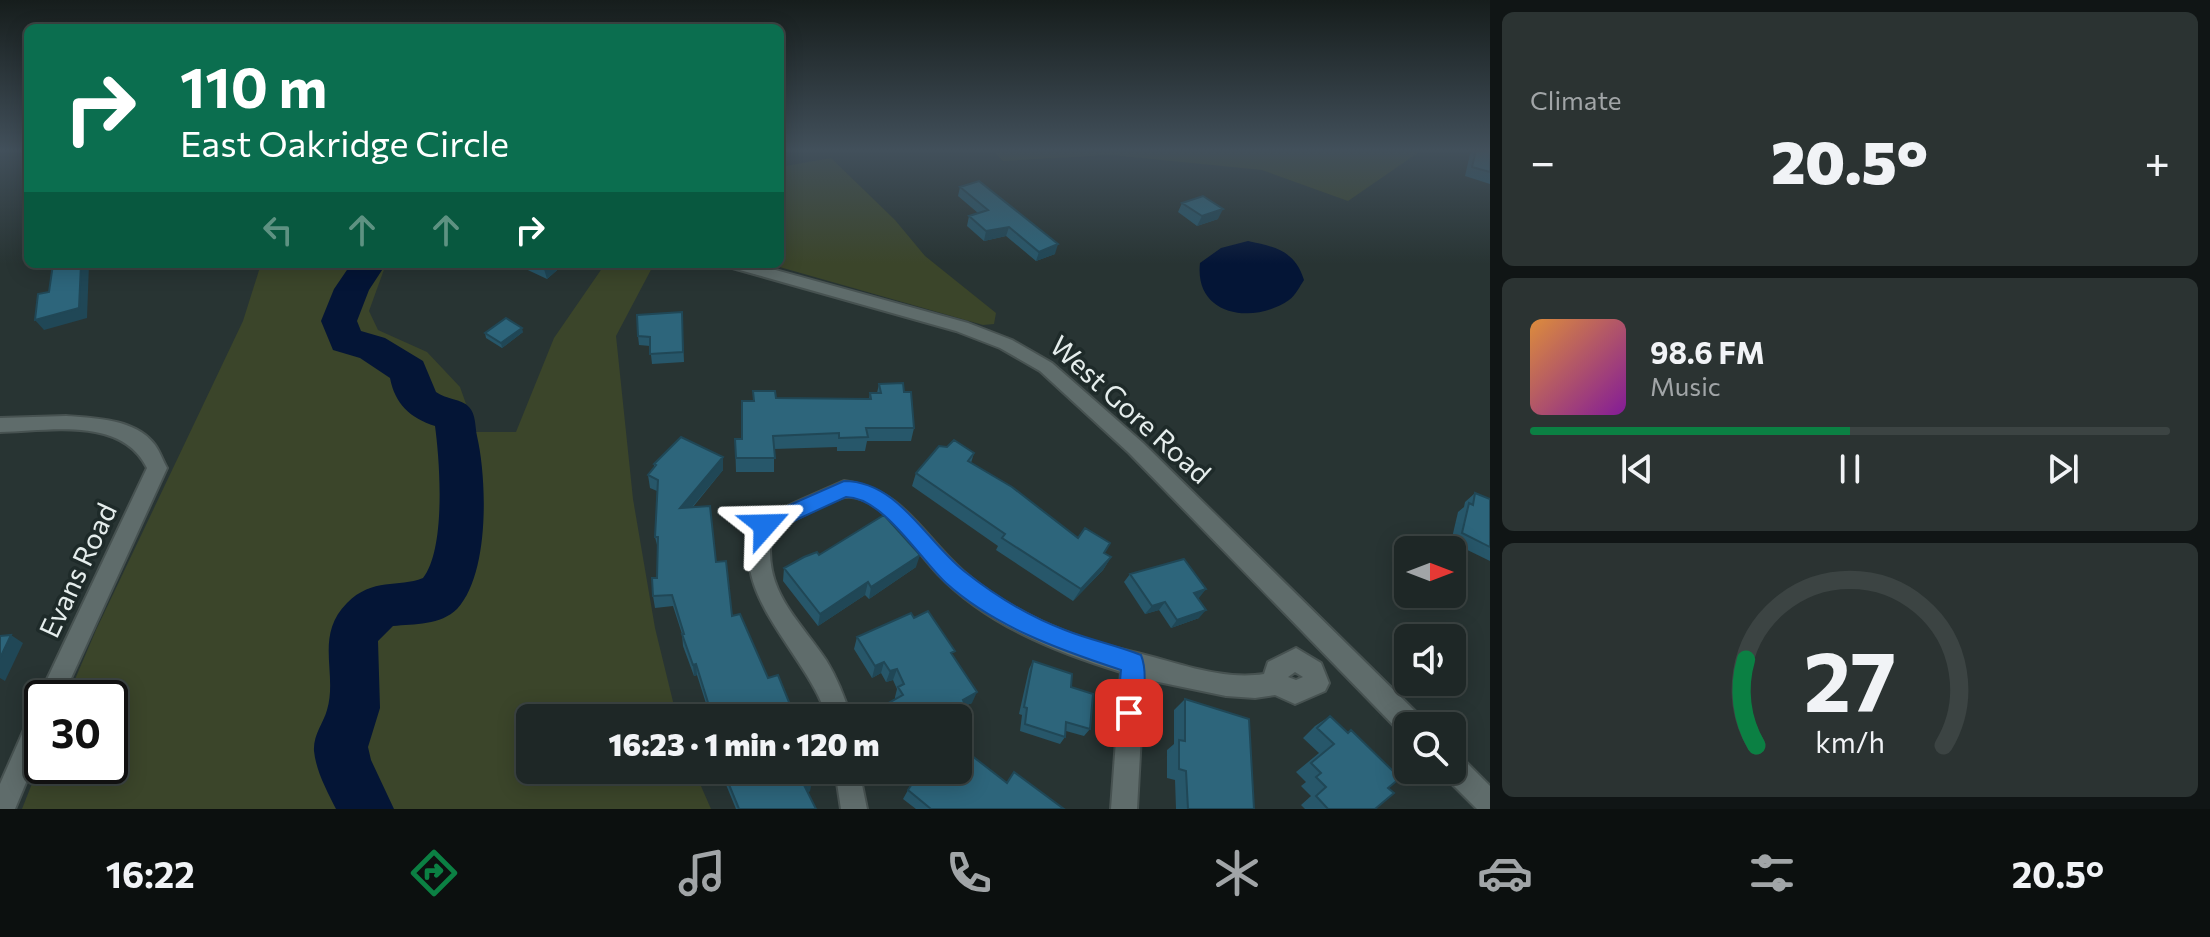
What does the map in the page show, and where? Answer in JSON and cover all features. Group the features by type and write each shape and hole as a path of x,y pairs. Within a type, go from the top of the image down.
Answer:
{"street":[{"name":"West Gore Road","path":"750,268 962,327 1006,344 1034,360 1114,427 1398,712"},
{"name":"Evans Road","path":"0,425 109,427 145,445 152,453 157,468 58,680"},
{"path":"835,704 816,665 798,645 767,596 762,574 761,541 765,525 844,489 868,493 880,499 955,577 995,605 1059,639 1133,663 1226,686 1265,688 1276,683 1295,692 1317,683 1313,671 1338,652"},
{"path":"1124,809 1133,663"},
{"path":"2,809 24,757"},
{"path":"1466,780 1490,804"},
{"path":"850,784 854,809"}],"green space":[{"path":"784,188 862,188 895,220 925,256 996,313 994,324 983,325 783,268"},
{"path":"1311,188 1367,188 1348,201"},
{"path":"260,268 385,268 369,311 378,330 427,352 460,387 476,432 516,432 554,338 602,268 652,268 616,336 633,499 655,628 674,704 516,704 516,784 700,784 711,809 22,809 32,784 128,784 128,680 75,680 243,321"}],"water":[{"path":"1248,241 1290,256 1304,280 1289,300 1275,308 1259,312 1229,311 1216,305 1206,295 1200,263 1221,248"}],"building":[{"path":"961,188 987,188 1058,244 1039,252 1009,227 986,231 969,216 988,210"},
{"path":"1203,196 1223,209 1202,216 1182,203"},
{"path":"52,268 81,268 79,308 35,320 38,294 49,292"},
{"path":"682,312 683,352 650,354 650,337 638,336 637,315"},
{"path":"506,318 522,328 501,343 485,333"},
{"path":"903,383 904,392 911,392 914,428 866,428 868,437 839,438 839,433 773,436 775,458 736,458 735,439 742,439 742,401 754,401 753,391 775,391 776,398 871,399 870,393 881,393 879,384"},
{"path":"681,437 723,457 680,508 710,506 716,562 726,561 732,616 740,614 768,678 778,675 790,704 708,704 696,664 693,665 682,634 672,595 653,596 652,578 657,578 658,537 655,537 658,480 648,475 654,464"},
{"path":"954,440 974,453 968,461 1012,487 1078,538 1085,528 1110,543 1104,553 1111,557 1081,589 1002,538 1005,534 916,473 939,446 947,447"},
{"path":"1475,493 1490,499 1490,547 1462,533 1469,503 1473,505"},
{"path":"884,515 920,555 871,587 868,582 820,614 784,568 817,552 819,555"},
{"path":"1184,559 1206,589 1194,593 1206,610 1177,620 1165,602 1152,606 1130,574"},
{"path":"928,611 955,651 951,653 977,692 963,700 965,704 890,702 903,695 898,687 904,684 897,669 890,671 884,662 875,666 857,637 911,613 914,618"},
{"path":"11,635 0,658 0,636"},
{"path":"1033,661 1072,674 1071,687 1093,694 1090,729 1066,722 1065,737 1025,724 1027,708 1024,707"},
{"path":"1185,699 1249,719 1254,809 1188,809 1186,771 1179,769 1179,740 1185,741"},
{"path":"1330,716 1348,733 1351,730 1394,772 1394,783 1388,788 1394,793 1375,809 1328,809 1316,796 1326,787 1316,777 1321,773 1311,763 1334,744 1317,728"},
{"path":"972,756 1007,783 1014,772 1064,809 931,809 908,790 912,784 972,784"},
{"path":"729,784 806,784 804,785 816,809 739,809"}],"waterway":[{"path":"365,809 347,770 341,747 354,708 353,641 364,619 377,609 395,603 423,602 440,594 447,584 457,545 462,475 454,416 435,411 422,403 413,390 409,371 372,347 346,341 339,321 352,289 366,268"}],"route":[{"path":"765,525 844,489 854,489 880,499 955,577 995,605 1059,639 1133,663 1129,713"}]}
